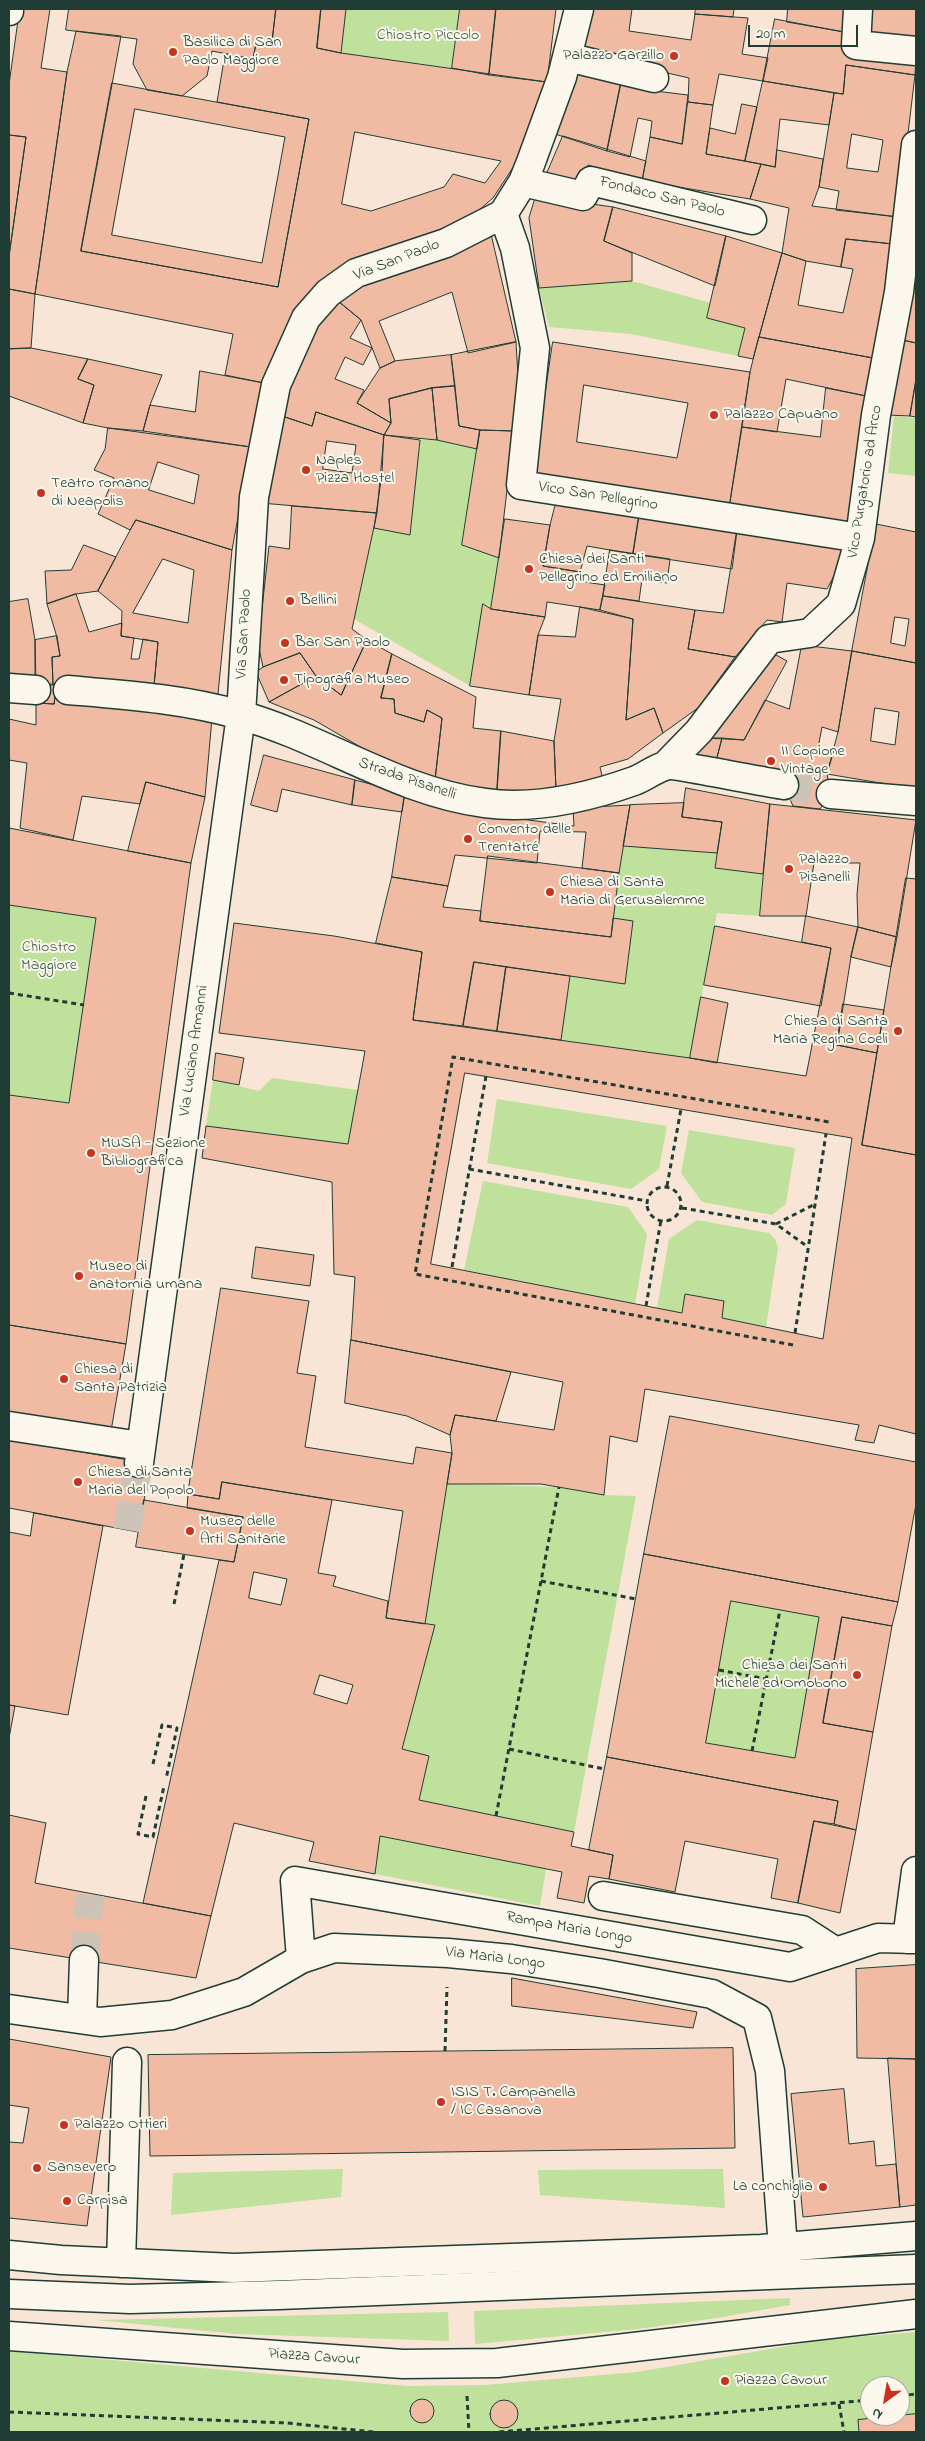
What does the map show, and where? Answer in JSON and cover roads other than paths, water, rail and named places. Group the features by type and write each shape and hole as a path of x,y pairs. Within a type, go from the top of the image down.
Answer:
{"street":[{"path":"503,214 523,182 562,77 580,9"},
{"path":"858,9 856,46 916,51"},
{"path":"567,58 654,78"},
{"name":"Vico Purgatorio ad Arco","path":"666,765 699,731 769,639 810,633 841,604 860,538 876,416 899,292 916,146"},
{"name":"Fondaco San Paolo","path":"523,182 583,196 592,181 752,220"},
{"name":"Vico San Pellegrino","path":"503,214 515,248 535,348 521,485 860,538"},
{"name":"Via San Paolo","path":"241,715 247,584 254,497 276,385 306,318 328,293 356,273 446,243 503,214"},
{"path":"9,688 36,690"},
{"name":"Strada Pisanelli","path":"68,690 153,696 241,715 416,786 486,804 521,804 562,800 635,781 666,765"},
{"name":"Via Luciano Armanni","path":"9,1426 140,1454 241,715"},
{"path":"666,765 784,785"},
{"path":"831,794 916,801"},
{"path":"912,1939 916,1871"},
{"name":"Rampa Maria Longo","path":"301,1959 295,1881 790,1967 878,1938 912,1939"},
{"path":"603,1896 802,1930 836,1952"},
{"name":"Via Maria Longo","path":"9,2009 100,2022 172,2015 244,1992 301,1959 334,1948 448,1953 531,1962 712,1994 757,2018 770,2071 783,2248"},
{"path":"82,2019 84,1960"},
{"path":"121,2263 127,2062"},
{"path":"9,2255 121,2263 234,2268 783,2248 916,2236"},
{"path":"9,2294 130,2299 916,2269"},
{"name":"Piazza Cavour","path":"9,2336 402,2364 497,2363 916,2314"}],"tunnel":[{"path":"784,785 831,794"},
{"path":"127,1530 139,1463"},
{"path":"84,1960 90,1895"}],"place":[{"name":"Basilica di San Paolo Maggiore","path":"173,52"},
{"name":"Palazzo Garzillo","path":"674,56"},
{"name":"Palazzo Capuano","path":"714,415"},
{"name":"Naples Pizza Hostel","path":"306,470"},
{"name":"Teatro romano di Neapolis","path":"41,493"},
{"name":"Chiesa dei Santi Pellegrino ed Emiliano","path":"529,569"},
{"name":"Bellini","path":"290,601"},
{"name":"Bar San Paolo","path":"285,643"},
{"name":"Tipografia Museo","path":"284,680"},
{"name":"II Copione Vintage","path":"771,761"},
{"name":"Convento delle Trentatré","path":"468,839"},
{"name":"Palazzo Pisanelli","path":"789,869"},
{"name":"Chiesa di Santa Maria di Gerusalemme","path":"550,892"},
{"name":"Chiesa di Santa Maria Regina Coeli","path":"898,1031"},
{"name":"MUSA - Sezione Bibliografica","path":"91,1153"},
{"name":"Museo di anatomia umana","path":"79,1276"},
{"name":"Chiesa di Santa Patrizia","path":"64,1379"},
{"name":"Chiesa di Santa Maria del Popolo","path":"78,1482"},
{"name":"Museo delle Arti Sanitarie","path":"190,1531"},
{"name":"Chiesa dei Santi Michele ed Omobono","path":"857,1675"},
{"name":"ISIS T. Campanella / IC Casanova","path":"441,2102"},
{"name":"Palazzo Ottieri","path":"64,2125"},
{"name":"Sansevero","path":"37,2168"},
{"name":"La conchiglia","path":"823,2187"},
{"name":"Carpisa","path":"67,2201"},
{"name":"Piazza Cavour","path":"725,2381"}],"park label":[{"name":"Chiostro Piccolo","path":"428,36"},
{"name":"Chiostro Maggiore","path":"49,957"}]}
